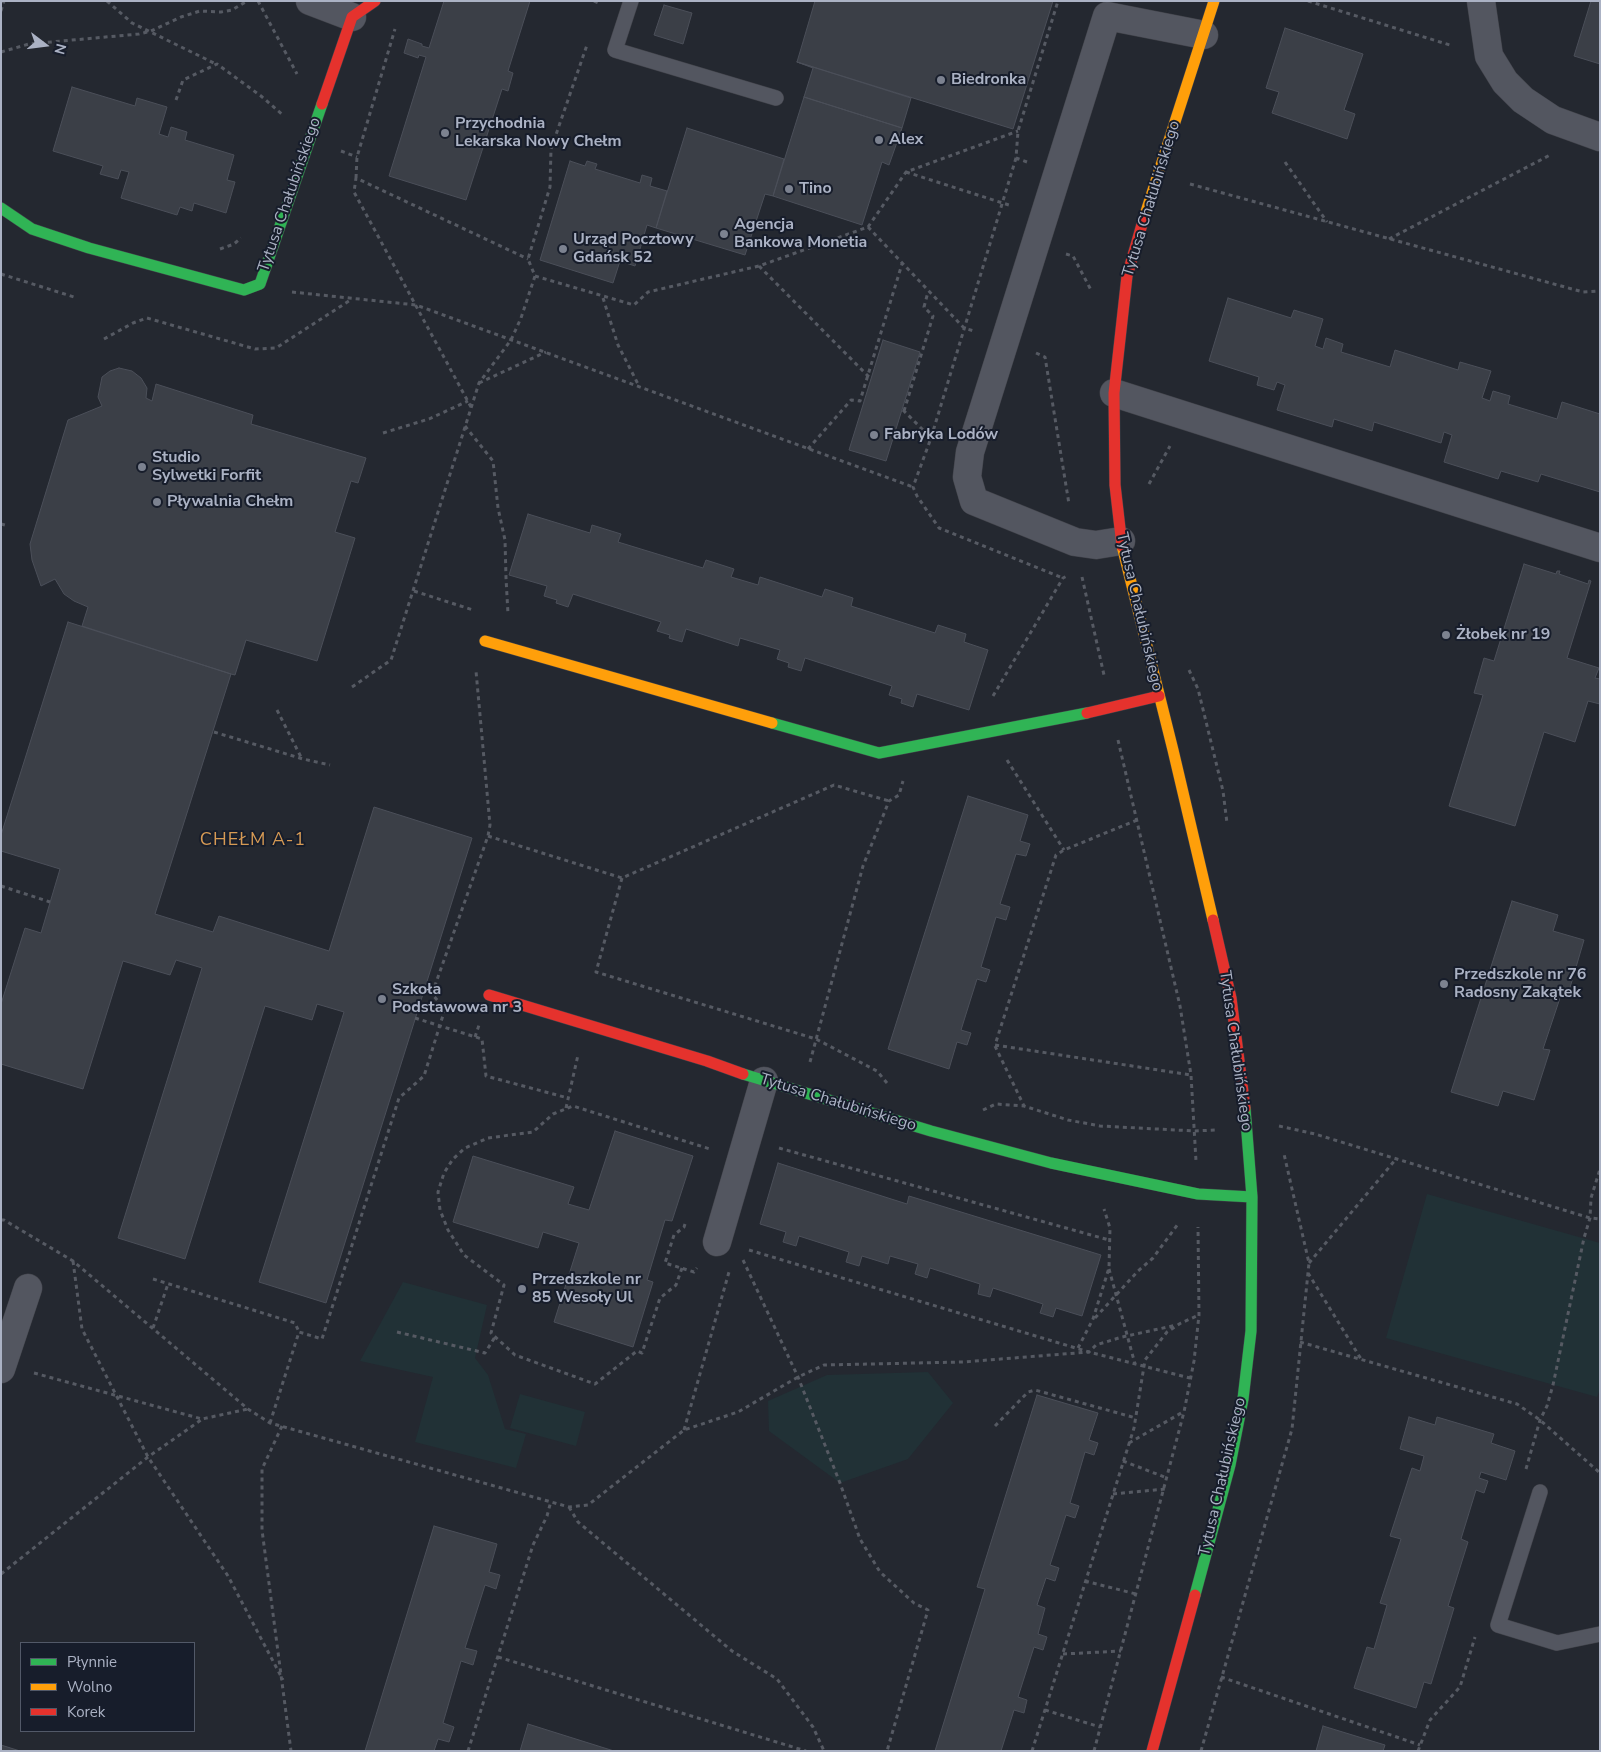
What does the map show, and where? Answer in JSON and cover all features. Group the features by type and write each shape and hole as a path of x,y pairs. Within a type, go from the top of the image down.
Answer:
{"street":[{"path":"310,1 352,17 375,1"},
{"name":"Tytusa Chałubińskiego","path":"1152,1751 1230,1465 1243,1399 1251,1331 1252,1196 1247,1127 1231,998 1173,750 1121,541 1115,485 1114,393 1122,311 1134,251 1214,1"},
{"path":"1481,1 1489,56 1505,82 1523,100 1553,120 1600,138"},
{"path":"1121,541 1096,546 1075,542 974,502 967,477 970,452 1107,16 1204,35"},
{"name":"Tytusa Chałubińskiego","path":"1,208 32,229 89,248 244,290 260,284 352,17"},
{"path":"1114,393 1600,548"},
{"path":"485,641 879,753 989,733 1111,708 1159,696"},
{"name":"Tytusa Chałubińskiego","path":"489,995 707,1060 764,1081 930,1131 1076,1169 1198,1194 1252,1196"},
{"path":"717,1242 764,1081"},
{"path":"1,1369 28,1288"}],"lane":[{"path":"631,1 615,50 776,98"},
{"path":"1540,1492 1498,1625 1557,1644 1600,1634"}],"path":[{"path":"1,11 4,1"},
{"path":"106,1 132,23 216,64 261,96 287,119"},
{"path":"1,52 29,44 149,32 181,17 200,11 221,12 232,10 246,1"},
{"path":"258,1 301,82"},
{"path":"594,1 603,2 598,13"},
{"path":"535,276 603,298 634,305 648,292 758,266 868,227 906,172 1018,132 1058,1"},
{"path":"1308,1 1489,56"},
{"path":"397,20 357,157 354,192 471,407"},
{"path":"352,687 391,660 479,384 511,340 521,318 535,276 528,259 550,187 552,149 589,40"},
{"path":"176,100 182,80 216,64"},
{"path":"349,154 357,157"},
{"path":"1389,239 1551,156"},
{"path":"298,294 416,305 914,487 931,438 1016,158"},
{"path":"1285,162 1328,222"},
{"path":"906,172 1002,203 1041,229 1072,256 1091,290"},
{"path":"356,178 528,259"},
{"path":"1189,184 1583,292 1600,291"},
{"path":"868,227 964,328 1006,340 1045,356 1069,506"},
{"path":"213,252 234,244 241,237"},
{"path":"808,448 851,400 860,402 902,264"},
{"path":"758,266 871,379"},
{"path":"1,274 74,297"},
{"path":"928,291 924,307 933,316 903,411 931,438"},
{"path":"603,298 618,345 640,387"},
{"path":"104,339 133,323 147,318 255,350 276,348 352,299"},
{"path":"479,384 546,352"},
{"path":"383,433 429,419 468,401"},
{"path":"1147,488 1186,416"},
{"path":"465,425 493,461 498,508 506,540 509,620"},
{"path":"1063,578 980,719 1064,850"},
{"path":"299,1332 322,1339 399,1098 424,1076 445,1008 432,994 490,826 475,674 492,616 414,591"},
{"path":"278,710 303,759"},
{"path":"214,732 303,759 330,765"},
{"path":"488,836 622,878 834,785 889,802"},
{"path":"802,1092 863,866 889,802 899,794"},
{"path":"1024,1106 994,1045 1056,855 1137,820"},
{"path":"622,878 596,972 816,1038 876,1071 893,1089"},
{"path":"1,886 50,902"},
{"path":"415,1018 482,1039 486,1076 568,1098"},
{"path":"994,1045 1191,1075"},
{"path":"566,1108 570,1090"},
{"path":"976,1113 996,1104 1024,1106 1068,1120 1100,1126 1195,1131 1247,1127"},
{"path":"682,1268 676,1285 660,1298 642,1353 637,1351 595,1384 515,1355 491,1333 504,1285 464,1256 448,1230 440,1210 438,1192 444,1173 453,1159 465,1148 488,1138 533,1132 553,1114 572,1106 710,1148 708,1157"},
{"path":"1286,1128 1315,1134 1590,1218 1600,1219"},
{"path":"772,1146 1109,1240"},
{"path":"1309,1263 1396,1158"},
{"path":"1076,1169 1103,1206 1110,1228 1109,1268 1115,1297 1135,1364"},
{"path":"1540,1420 1547,1406 1553,1385 1584,1238 1590,1218 1591,1198 1600,1169"},
{"path":"1093,1319 1166,1242 1187,1206 1198,1194"},
{"path":"687,1218 684,1227 674,1235 665,1264 694,1272"},
{"path":"1,1220 73,1261 248,1409 270,1422 569,1506 588,1505 684,1430 738,1412 824,1365 963,1362 1089,1352 1096,1345 1177,1325"},
{"path":"746,1249 1089,1352 1190,1378"},
{"path":"741,1254 798,1378 860,1539 880,1572 914,1603 928,1610 887,1751"},
{"path":"73,1261 82,1329 148,1457 228,1576 283,1680"},
{"path":"1078,1348 1093,1319 1109,1268"},
{"path":"1308,1273 1362,1359"},
{"path":"153,1279 295,1324 299,1332 270,1422"},
{"path":"153,1328 168,1284"},
{"path":"1032,1751 1129,1443 1136,1418 1145,1360 1167,1332 1199,1315"},
{"path":"397,1332 485,1353 495,1337"},
{"path":"1300,1342 1517,1404 1540,1420 1600,1473"},
{"path":"37,1374 202,1419"},
{"path":"995,1426 1028,1392 1035,1390 1136,1418"},
{"path":"1,1574 148,1457 202,1419 248,1409"},
{"path":"1129,1443 1184,1412"},
{"path":"282,1426 262,1469 262,1530 291,1751"},
{"path":"1123,1460 1167,1478"},
{"path":"1113,1494 1165,1488"},
{"path":"468,1751 533,1545 547,1516 551,1501"},
{"path":"569,1506 578,1522 732,1651 777,1679 813,1727 824,1751"},
{"path":"1085,1581 1136,1594"},
{"path":"1063,1654 1120,1651"},
{"path":"498,1657 806,1751"},
{"path":"1221,1677 1420,1745"},
{"path":"1045,1710 1100,1727"},
{"path":"1418,1751 1430,1720"}],"shaded area":[{"path":"1427,1194 1600,1243 1600,1389 1597,1397 1386,1338"},
{"path":"403,1282 487,1305 475,1358 488,1375 505,1429 526,1434 516,1468 415,1442 433,1377 360,1361"},
{"path":"928,1372 953,1403 908,1459 840,1483 769,1431 768,1401 827,1375"},
{"path":"520,1394 585,1412 576,1446 510,1428"}],"building":[{"name":"Przychodnia Lekarska Nowy Chełm","path":"444,1 530,1 508,71 513,73 508,91 502,89 466,200 389,176 426,57 419,55 418,58 404,53 408,39 429,48"},
{"name":"Biedronka","path":"815,1 1053,1 1013,129 797,62"},
{"path":"1591,1 1600,1 1600,64 1574,56"},
{"path":"664,5 692,13 683,44 654,35"},
{"path":"1285,28 1363,54 1344,110 1355,114 1347,139 1272,113 1279,92 1266,88"},
{"path":"797,62 911,98 902,128 804,97 813,68"},
{"path":"72,87 135,106 137,98 167,107 159,134 168,137 171,127 187,132 185,140 234,155 227,180 235,182 226,213 194,203 192,211 180,207 177,215 121,198 129,172 121,170 118,179 100,174 103,166 53,151"},
{"path":"804,97 902,128 889,165 882,162 862,225 773,196"},
{"path":"687,128 784,159 773,196 765,194 745,255 656,228"},
{"path":"570,161 585,166 587,161 597,164 595,169 640,183 642,175 652,178 650,186 667,191 656,228 647,225 635,266 620,261 613,283 540,260"},
{"path":"1228,298 1291,318 1294,310 1323,319 1315,346 1323,349 1326,338 1343,344 1341,352 1390,367 1395,350 1458,370 1460,362 1491,371 1482,398 1490,401 1493,391 1510,396 1508,404 1557,419 1562,402 1600,414 1600,492 1541,474 1538,482 1501,471 1498,479 1444,462 1452,435 1444,432 1441,443 1374,422 1372,431 1334,419 1332,427 1277,410 1285,385 1277,382 1274,390 1257,385 1259,377 1209,361"},
{"path":"883,340 920,352 886,461 849,450"},
{"path":"119,368 132,371 141,378 147,388 146,398 152,401 156,384 253,415 251,424 366,458 358,483 351,481 335,532 355,538 317,661 246,640 235,675 231,674 82,626 88,607 64,594 55,579 41,586 32,560 30,544 68,420 102,406 98,397 102,377 110,371"},
{"path":"528,514 590,533 592,525 621,534 618,542 703,568 706,560 734,569 731,577 758,585 760,577 822,597 825,589 853,598 851,606 935,633 938,625 966,634 964,642 988,650 969,710 917,694 913,707 901,703 902,699 889,695 892,686 805,658 801,671 788,667 789,663 777,659 780,650 740,638 738,646 686,629 682,642 669,638 670,635 657,631 661,622 573,594 568,607 556,603 557,600 544,596 547,586 509,575"},
{"path":"1524,564 1556,574 1557,571 1560,571 1559,574 1588,584 1589,580 1591,581 1567,658 1599,668 1595,678 1600,679 1600,704 1588,701 1575,742 1544,732 1515,826 1449,806 1483,695 1474,693 1484,658 1494,661"},
{"path":"68,622 231,674 155,914 213,932 219,916 329,951 374,807 472,838 326,1303 259,1282 344,1012 317,1004 312,1020 265,1006 185,1259 118,1238 202,968 176,960 170,975 123,961 83,1089 1,1064 1,1004 25,928 41,933 60,869 1,851 1,835"},
{"path":"968,796 1028,815 1020,841 1030,844 1026,856 1016,854 1000,904 1010,907 1006,920 996,917 981,967 990,970 986,982 977,979 961,1030 971,1033 967,1045 957,1042 949,1069 888,1049"},
{"path":"1512,901 1558,915 1553,931 1584,940 1569,991 1563,989 1543,1049 1550,1050 1534,1100 1503,1091 1498,1106 1451,1092"},
{"path":"615,1131 693,1156 672,1221 665,1220 647,1280 653,1282 633,1347 554,1322 579,1243 543,1232 538,1248 453,1222 473,1156 574,1187 568,1204 589,1210"},
{"path":"778,1163 907,1204 909,1196 1101,1255 1082,1316 1056,1308 1053,1317 1040,1313 1043,1304 993,1288 990,1297 978,1294 980,1284 930,1268 927,1278 915,1274 918,1264 890,1256 888,1264 862,1256 859,1266 846,1262 849,1252 799,1236 796,1246 783,1242 786,1232 760,1224"},
{"path":"1037,1395 1098,1413 1089,1440 1098,1443 1094,1455 1085,1452 1070,1503 1079,1506 1075,1518 1066,1515 1050,1565 1059,1568 1055,1581 1046,1578 1037,1605 1045,1608 1038,1634 1047,1637 1043,1650 1034,1647 1018,1697 1027,1700 1024,1713 1014,1710 1001,1751 935,1751 985,1589 977,1587"},
{"path":"1409,1417 1435,1425 1437,1417 1494,1434 1491,1443 1515,1451 1506,1480 1481,1472 1479,1478 1488,1481 1484,1493 1476,1490 1461,1539 1468,1542 1448,1606 1454,1608 1431,1684 1424,1682 1416,1708 1354,1688 1367,1647 1374,1649 1387,1605 1380,1603 1401,1539 1390,1536 1412,1468 1420,1471 1424,1456 1400,1449"},
{"path":"434,1526 497,1544 489,1572 500,1575 496,1589 485,1585 465,1648 477,1651 473,1665 461,1661 443,1723 454,1727 449,1742 438,1739 434,1751 365,1751"},
{"path":"528,1724 614,1751 520,1751"},
{"path":"1323,1726 1385,1745 1383,1751 1316,1751"},
{"path":"1,1745 20,1751 1,1751"}],"traffic: fast":[{"path":"1,208 32,229 89,248 244,290 260,284 322,104"},
{"path":"772,723 879,753 1087,713"},
{"path":"743,1074 931,1131 1051,1163 1198,1194 1252,1197"},
{"path":"1195,1595 1230,1465 1243,1399 1251,1331 1252,1197 1245,1108"}],"traffic: slow":[{"path":"1143,221 1214,1"},
{"path":"1122,546 1213,920"},
{"path":"485,641 772,723"}],"traffic: jam":[{"path":"322,104 352,17 375,1"},
{"path":"1122,546 1115,485 1114,393 1127,276 1143,221"},
{"path":"1087,713 1159,696"},
{"path":"1213,920 1231,998 1245,1108"},
{"path":"489,995 707,1061 743,1074"},
{"path":"1152,1751 1195,1595"}],"place":[{"name":"Biedronka","path":"941,80"},
{"name":"Przychodnia Lekarska Nowy Chełm","path":"445,133"},
{"name":"Alex","path":"879,140"},
{"name":"Tino","path":"789,189"},
{"name":"Agencja Bankowa Monetia","path":"724,234"},
{"name":"Urząd Pocztowy Gdańsk 52","path":"563,249"},
{"name":"Fabryka Lodów","path":"874,435"},
{"name":"Studio Sylwetki Forfit","path":"142,467"},
{"name":"Pływalnia Chełm","path":"157,502"},
{"name":"Żłobek nr 19","path":"1446,635"},
{"name":"Przedszkole nr 76 Radosny Zakątek","path":"1444,984"},
{"name":"Szkoła Podstawowa nr 3","path":"382,999"},
{"name":"Przedszkole nr 85 Wesoły Ul","path":"522,1289"}],"district":[{"name":"CHEŁM A-1","path":"253,841"}]}
